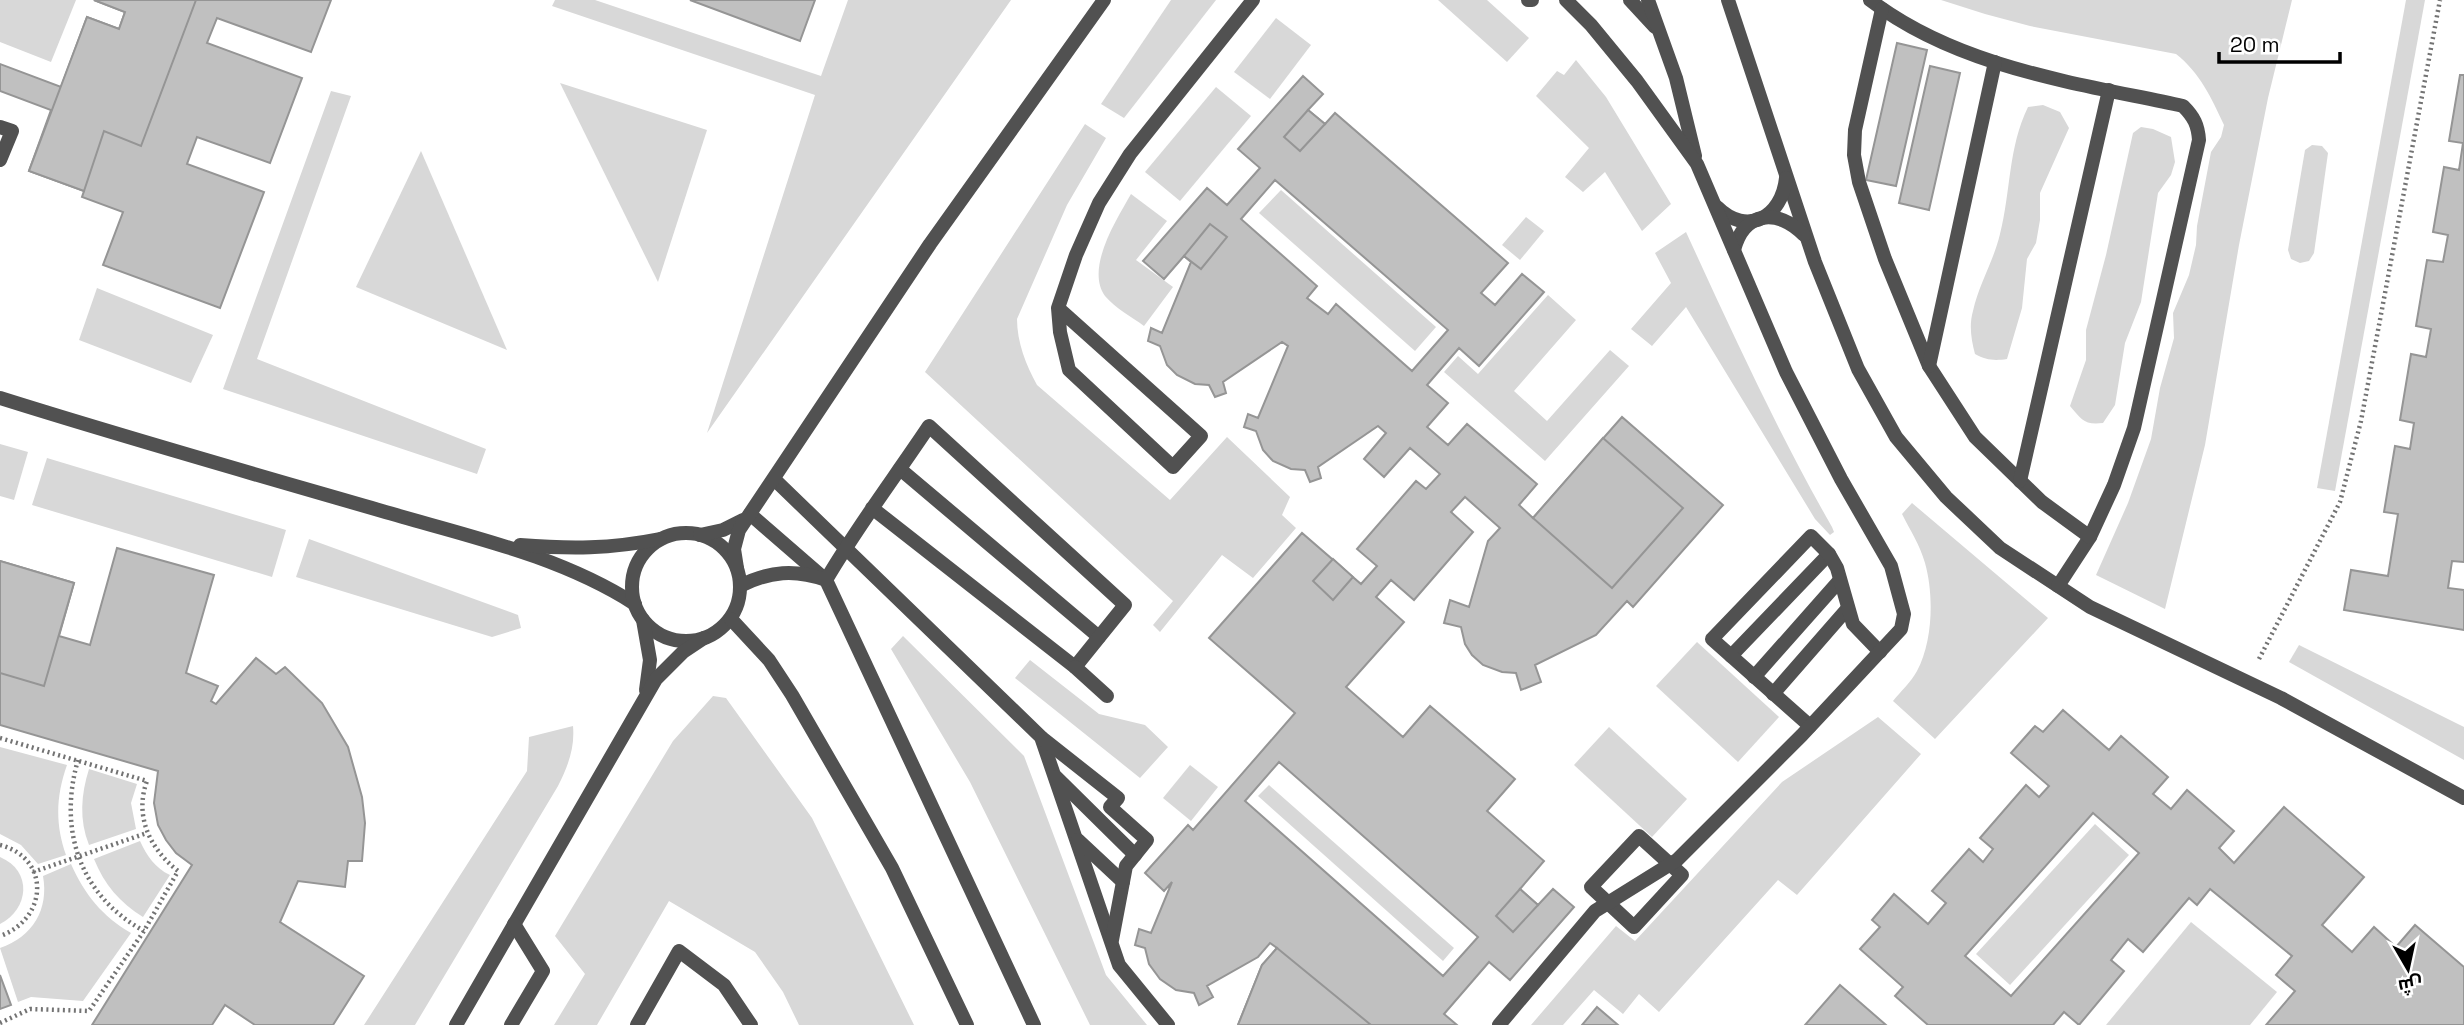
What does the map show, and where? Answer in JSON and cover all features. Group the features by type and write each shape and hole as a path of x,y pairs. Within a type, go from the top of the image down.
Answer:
{"street":[{"path":"456,1025 656,679 673,660 719,630 730,619 738,603 740,586 734,549 736,536 930,244 1104,0"},
{"path":"1058,307 1201,436 1173,467 1069,370 1060,332 1058,307 1076,255 1099,204 1130,154 1253,0"},
{"path":"1566,0 1591,24 1697,164"},
{"path":"1630,0 1660,33"},
{"path":"1499,1025 1595,911 1671,865 1810,726 1901,629 1904,614 1892,566 1841,479 1786,372 1713,204 1697,164 1676,78 1648,0"},
{"path":"1728,0 1807,239 1858,369 1896,437 1947,497 2000,548 2090,607 2281,698 2464,798"},
{"path":"2058,586 2090,537 2114,485 2134,428 2199,140 2199,129 2183,106 2024,71 1995,62 1952,47 1876,4 1855,130 1854,155 1859,182 1885,259 1929,366 1975,437 2042,502 2090,537"},
{"path":"1929,366 1995,62"},
{"path":"2020,481 2109,90"},
{"path":"0,127 12,131 0,160"},
{"path":"1713,204 1724,214 1738,220 1767,216 1778,206 1785,192 1786,177"},
{"path":"1734,250 1743,228 1753,220 1767,216 1782,219 1795,226 1807,239"},
{"path":"0,398 544,559 585,576 635,604"},
{"path":"826,580 929,426 1125,605 1075,667"},
{"path":"900,469 1099,637"},
{"path":"774,479 1041,737 1118,798 1110,807 1147,840 1126,866 1111,942"},
{"path":"872,509 1075,667 1107,696"},
{"path":"698,535 735,526 750,514"},
{"path":"750,514 826,580 1034,1025"},
{"path":"491,543 579,550 608,548 681,533 715,541 728,553 737,568"},
{"path":"1810,726 1712,639 1811,536 1829,554 1837,569 1853,624 1880,652"},
{"path":"664,538 650,547 640,560 633,576 635,604 643,619 657,633 688,641 705,638"},
{"path":"1731,656 1829,554"},
{"path":"740,586 774,573 809,574 826,580"},
{"path":"1754,677 1840,580"},
{"path":"1773,694 1848,608"},
{"path":"643,619 650,660 643,701"},
{"path":"730,619 769,660 825,753 892,868 967,1025"},
{"path":"1041,737 1119,965 1168,1025"},
{"path":"1053,774 1135,855"},
{"path":"1639,836 1671,865 1682,875 1634,927 1591,887 1639,836"},
{"path":"1076,838 1123,882"},
{"path":"511,1025 543,971 514,924"},
{"path":"637,1025 679,950 724,985 751,1025"}],"path":[{"path":"2247,682 2340,502 2361,421 2440,0"},
{"path":"0,738 147,781 142,813 147,833 160,855 178,871 144,931 89,1011 30,1009 0,1023"},
{"path":"78,760 69,806 72,835 78,856 89,879 106,902 144,931"},
{"path":"33,872 147,833"},
{"path":"0,845 23,857 33,872 37,888 31,914 20,927 0,936"}],"shaded area":[{"path":"0,0 76,0 51,62 0,42"},
{"path":"555,0 595,0 821,76 848,0 1011,0 707,433 815,95 552,6"},
{"path":"1171,0 1216,0 1124,118 1101,104"},
{"path":"1438,0 1487,0 1529,38 1507,62"},
{"path":"1941,0 2292,0 2268,98 2239,245 2205,445 2165,609 2096,575 2128,503 2151,439 2160,388 2174,338 2173,313 2189,275 2211,152 2221,137 2224,125 2198,77 2176,54 2030,26"},
{"path":"2406,0 2425,0 2335,491 2317,488"},
{"path":"1276,18 1311,45 1270,99 1234,72"},
{"path":"1576,60 1606,97 1671,204 1642,231 1605,172 1583,192 1565,177 1589,148 1536,96 1557,71 1564,75"},
{"path":"560,83 707,130 658,282"},
{"path":"1216,87 1251,116 1180,201 1145,172"},
{"path":"331,91 351,96 257,359 486,449 477,474 223,389"},
{"path":"2043,105 2060,112 2069,128 2040,193 2040,220 2036,243 2027,259 2022,308 2007,359 1987,359 1975,354 1971,332 1972,316 2000,234 2013,154 2022,122 2028,107"},
{"path":"1085,124 1106,138 1067,205 1017,319 1020,345 1037,385 1170,500 1227,437 1290,497 1282,515 1296,528 1253,578 1222,555 1160,632 1153,625 1173,601 925,372"},
{"path":"2141,127 2171,137 2175,162 2171,175 2158,193 2141,302 2125,343 2115,405 2103,423 2092,423 2081,418 2070,406 2086,360 2086,330 2133,133"},
{"path":"2312,145 2322,146 2328,153 2314,253 2309,261 2300,263 2291,259 2288,250 2305,150"},
{"path":"421,151 507,350 356,287"},
{"path":"1281,190 1436,327 1415,351 1259,213"},
{"path":"1131,194 1167,221 1136,260 1173,287 1144,326 1109,300 1100,285 1099,272 1105,244"},
{"path":"1526,217 1544,231 1520,260 1502,245"},
{"path":"1686,232 1774,418 1832,527 1834,532 1830,535 1815,519 1686,307 1652,346 1631,329 1671,283 1655,253"},
{"path":"97,288 213,335 191,383 79,340"},
{"path":"1548,295 1576,320 1514,391 1547,421 1610,350 1629,366 1545,461 1444,372 1458,356 1478,374"},
{"path":"0,444 28,452 14,500 0,496"},
{"path":"47,458 286,530 272,577 32,505"},
{"path":"1912,503 2048,618 1935,739 1893,701 1917,671 1929,632 1931,603 1928,576 1918,544 1902,514"},
{"path":"309,539 518,615 521,628 492,637 296,577"},
{"path":"903,636 1024,756 1106,975 1147,1025 1090,1025 970,782 891,649"},
{"path":"1697,642 1779,717 1738,762 1656,686"},
{"path":"2299,645 2464,727 2464,760 2289,662"},
{"path":"1030,660 1099,714 1145,725 1168,747 1140,778 1015,678"},
{"path":"713,696 726,698 812,818 914,1025 799,1025 783,992 755,952 669,901 597,1025 554,1025 585,974 555,936 673,741"},
{"path":"1878,717 1921,754 1797,895 1778,880 1659,1012 1639,994 1623,1014 1594,990 1563,1025 1531,1025 1616,926 1635,941 1782,782"},
{"path":"573,726 570,757 558,786 415,1025 364,1025 527,771 529,737"},
{"path":"1609,727 1687,799 1652,837 1574,765"},
{"path":"0,747 67,765 58,810 66,855 38,864 21,845 0,834"},
{"path":"1190,765 1218,787 1191,821 1163,798"},
{"path":"89,769 137,784 131,803 136,829 89,845 82,807"},
{"path":"1269,785 1454,948 1443,961 1258,796"},
{"path":"2095,824 2129,855 2010,985 1976,954"},
{"path":"140,841 152,861 170,875 143,917 127,906 114,892 94,859"},
{"path":"0,857 18,871 23,890 17,909 0,924"},
{"path":"71,864 95,904 131,933 83,1001 31,997 18,1002 0,948 21,937 36,920 43,900 43,876"},
{"path":"2191,922 2277,992 2250,1025 2106,1025"}],"building":[{"path":"94,0 331,0 311,52 217,18 207,43 302,78 270,163 197,137 187,164 264,192 220,308 103,265 123,212 82,197 84,191 29,171 51,110 0,91 0,64 61,87 87,17 119,29 125,12"},
{"path":"94,0 196,0 141,146 104,131 84,191 29,171 87,17 119,29 125,12"},
{"path":"690,0 815,0 800,41"},
{"path":"1897,43 1927,50 1896,186 1866,180"},
{"path":"1930,66 1960,73 1929,210 1899,203"},
{"path":"2460,75 2464,75 2464,562 2452,561 2448,588 2464,590 2464,630 2344,610 2351,570 2388,576 2398,514 2384,512 2395,446 2410,449 2414,423 2400,420 2411,354 2426,357 2431,329 2416,326 2427,260 2443,262 2448,235 2433,232 2444,167 2459,170 2463,143 2449,141"},
{"path":"1303,76 1323,94 1308,110 1325,124 1335,113 1508,263 1481,293 1495,305 1522,274 1544,292 1479,366 1459,348 1427,385 1448,403 1427,427 1448,445 1467,424 1537,484 1519,505 1533,518 1622,417 1723,505 1633,607 1627,601 1596,635 1535,665 1541,682 1521,690 1516,673 1502,672 1483,665 1465,644 1461,627 1444,623 1450,600 1469,607 1488,541 1500,528 1465,497 1451,512 1473,532 1414,600 1391,580 1376,597 1404,622 1346,687 1403,737 1430,706 1515,779 1487,811 1544,861 1520,889 1538,905 1553,889 1574,907 1510,980 1489,962 1444,1014 1457,1025 1238,1025 1262,965 1277,948 1270,943 1258,957 1207,986 1213,997 1199,1005 1194,993 1176,990 1160,979 1149,964 1145,948 1135,945 1139,929 1151,933 1172,882 1164,891 1145,873 1188,825 1193,830 1295,713 1209,638 1302,533 1361,584 1377,566 1357,549 1416,481 1426,489 1440,474 1410,448 1384,477 1364,459 1386,433 1378,426 1318,467 1321,478 1310,482 1305,470 1291,469 1273,461 1263,450 1256,431 1244,427 1248,414 1258,418 1288,346 1282,342 1223,382 1226,393 1215,397 1209,385 1195,384 1177,375 1167,365 1160,346 1148,341 1151,328 1162,333 1191,262 1184,256 1164,279 1143,261 1207,188 1227,205 1260,168 1238,149","holes":["1275,180 1448,330 1412,371 1336,304 1328,314 1307,298 1317,286 1241,219","1279,762 1478,937 1443,976 1245,801"]},
{"path":"1308,110 1325,124 1300,151 1284,137"},
{"path":"1210,224 1227,237 1201,269 1184,256"},
{"path":"1603,438 1683,508 1612,588 1533,518"},
{"path":"117,548 214,575 186,673 218,686 211,701 216,704 256,658 276,674 285,667 322,703 348,747 362,797 365,823 362,861 348,861 345,887 298,881 280,922 364,976 333,1025 255,1025 225,1005 212,1025 92,1025 192,865 176,853 158,825 154,803 158,771 0,725 0,561 74,583 59,636 90,645"},
{"path":"1333,559 1353,577 1333,600 1313,581"},
{"path":"0,561 74,583 44,686 0,673"},
{"path":"2063,710 2109,750 2121,736 2168,777 2153,794 2171,809 2187,790 2234,831 2219,848 2234,863 2284,807 2364,877 2322,925 2352,952 2374,927 2396,947 2415,925 2464,967 2464,1025 2266,1025 2295,991 2276,975 2292,956 2210,889 2197,905 2189,898 2143,952 2128,939 2111,960 2124,971 2079,1025 2064,1012 2053,1025 1928,1025 1895,996 1903,987 1860,949 1880,927 1872,920 1894,894 1928,924 1946,903 1932,891 1969,849 1983,862 1993,849 1980,838 2026,785 2039,797 2049,786 2011,753 2035,726 2043,732","holes":["2093,813 2139,853 2011,996 1965,956"]},
{"path":"1520,889 1538,905 1513,932 1496,916"},
{"path":"1277,948 1371,1025 1238,1025 1262,965"},
{"path":"0,975 11,1005 0,1009"},
{"path":"1840,985 1886,1025 1805,1025"},
{"path":"1597,1007 1618,1025 1582,1025"}]}
